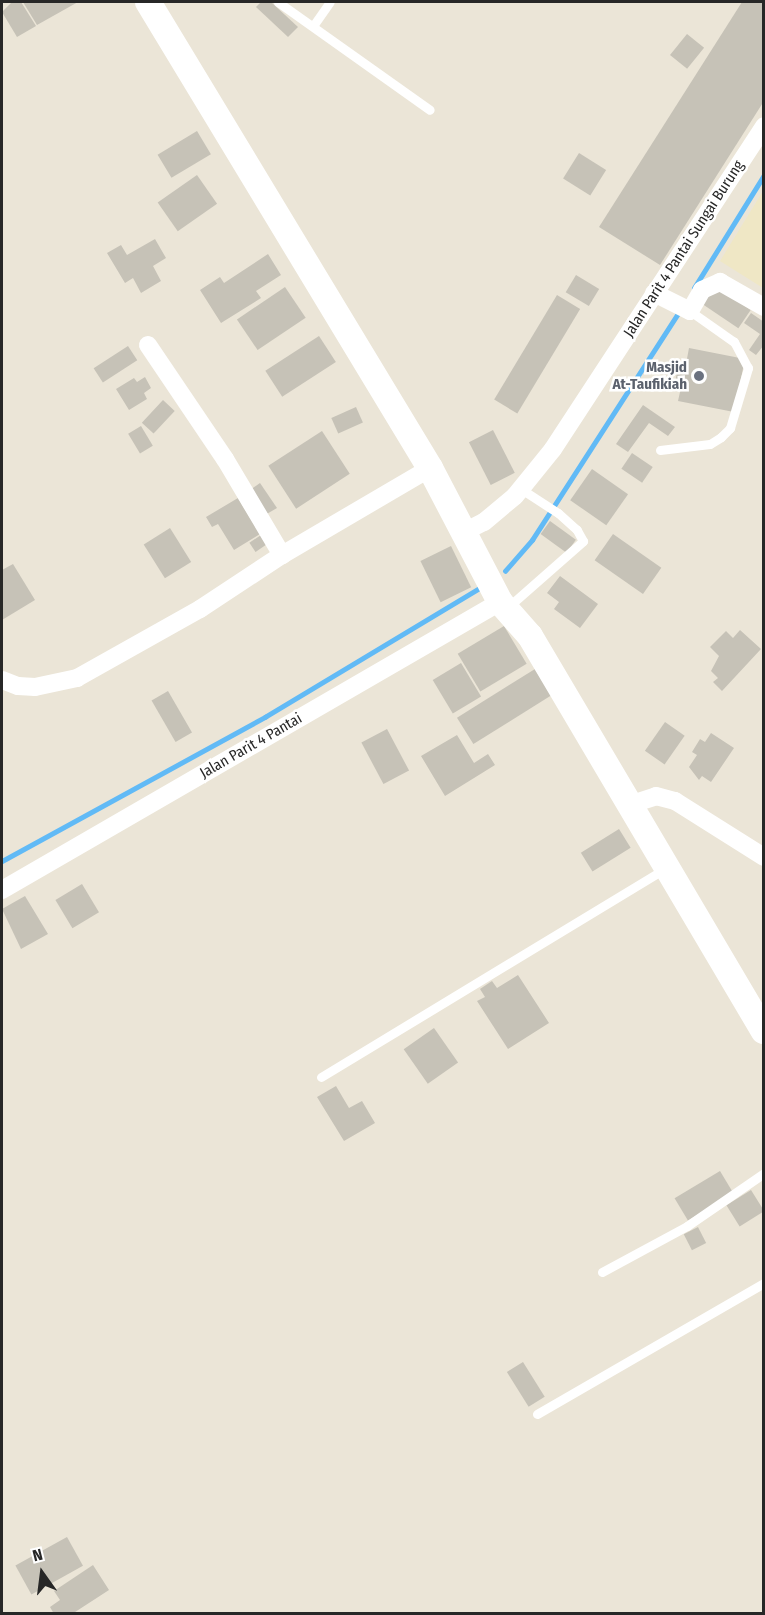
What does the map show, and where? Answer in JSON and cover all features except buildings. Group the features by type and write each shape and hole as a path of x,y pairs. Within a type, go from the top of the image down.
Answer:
{"street":[{"path":"148,2 430,468 503,605 530,636 664,869 764,1031"},
{"name":"Jalan Parit 4 Pantai Sungai Burung","path":"464,532 484,522 521,489 554,449 764,126"},
{"path":"654,293 683,308 702,290 720,282 764,307"},
{"path":"148,345 225,459 282,555"},
{"path":"2,680 35,687 77,678 200,609 282,555 430,468"},
{"name":"Jalan Parit 4 Pantai","path":"2,890 503,605"},
{"path":"629,805 656,796 675,801 764,857"}],"lane":[{"path":"278,2 430,110"},
{"path":"313,26 330,2"},
{"path":"660,450 710,444 721,437 730,428 748,368 734,342 683,308"},
{"path":"503,605 583,541 577,530 558,513 521,489"},
{"path":"321,1077 664,869"},
{"path":"602,1272 687,1226 764,1173"},
{"path":"537,1414 764,1283"}],"shaded area":[{"path":"763,191 763,288 720,261"}],"waterway":[{"path":"694,288 764,175"},
{"path":"505,571 532,540 680,310"},
{"path":"2,861 265,717 478,589"}],"place":[{"name":"Masjid At-Taufikiah","path":"699,376"}]}
